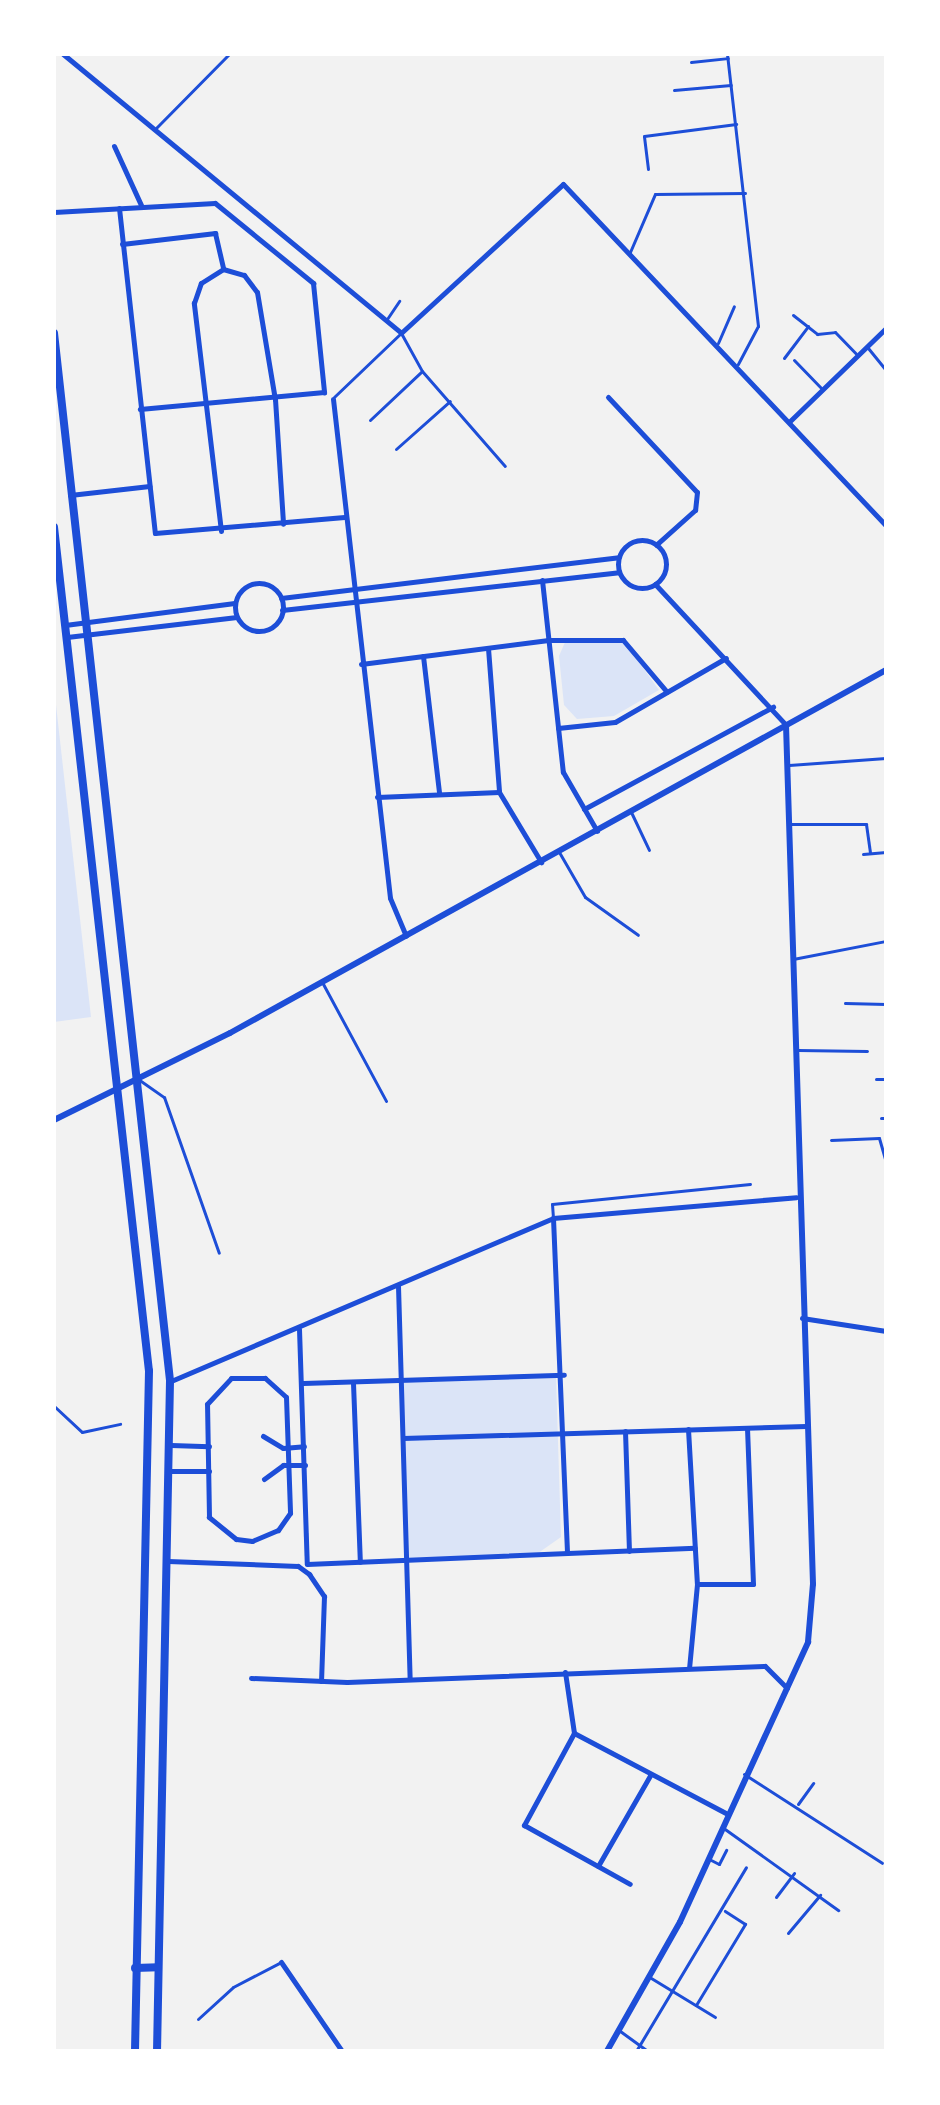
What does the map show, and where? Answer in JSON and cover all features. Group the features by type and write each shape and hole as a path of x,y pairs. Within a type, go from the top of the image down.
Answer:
{"main road":[{"path":"54,333 170,1381 157,2051"},
{"path":"54,527 149,1371 135,2051"},
{"path":"147,1564 168,1564"},
{"path":"135,1968 158,1967"}],"street":[{"path":"63,54 401,333 563,184 738,364 886,526"},
{"path":"114,146 141,205"},
{"path":"54,212 141,205 225,208 313,283 324,392 275,399 140,409"},
{"path":"119,208 155,533 221,531 344,517"},
{"path":"122,244 215,233 223,269"},
{"path":"221,531 194,303 201,283 223,269 244,275 257,292 275,399 283,524"},
{"path":"790,421 886,328"},
{"path":"608,397 697,492 695,510 656,545 630,543 619,557 619,572"},
{"path":"333,399 351,590 390,898 406,936"},
{"path":"70,495 149,486"},
{"path":"67,637 237,617 262,631 282,610 619,572 637,588 655,584 665,569 656,545"},
{"path":"65,625 235,603 255,583 281,598 619,557"},
{"path":"542,580 563,772 597,831"},
{"path":"607,2051 651,1978 808,1642 813,1584 796,1197 786,725 773,707 655,584"},
{"path":"281,598 282,610"},
{"path":"235,603 237,617"},
{"path":"361,664 548,640 623,640 667,692"},
{"path":"488,648 499,792 541,862"},
{"path":"423,656 439,792"},
{"path":"558,728 615,722 726,658"},
{"path":"54,1120 322,982 886,670"},
{"path":"584,809 773,707"},
{"path":"377,797 439,792 499,792"},
{"path":"170,1381 299,1329 553,1218 796,1197"},
{"path":"553,1218 564,1375 567,1553"},
{"path":"398,1286 410,1679"},
{"path":"802,1318 886,1331"},
{"path":"299,1329 307,1564 695,1548"},
{"path":"246,1375 265,1378 286,1397 283,1465 290,1513 278,1530 252,1541 236,1539 209,1517 209,1446 207,1404 231,1378 246,1375"},
{"path":"303,1383 564,1375"},
{"path":"353,1383 360,1562"},
{"path":"403,1438 806,1426"},
{"path":"697,1584 753,1584 747,1428"},
{"path":"688,1429 697,1584 689,1668"},
{"path":"625,1431 629,1551"},
{"path":"263,1436 283,1448 304,1446"},
{"path":"171,1445 209,1446"},
{"path":"264,1479 283,1465 305,1465"},
{"path":"170,1471 209,1471"},
{"path":"168,1564 298,1566 309,1574 324,1596 321,1681"},
{"path":"251,1678 321,1681 410,1679 765,1666 787,1688"},
{"path":"565,1672 574,1733 524,1825 630,1884"},
{"path":"574,1733 726,1813"},
{"path":"598,1866 651,1774"},
{"path":"281,1962 342,2051"}],"lane":[{"path":"154,130 229,54"},
{"path":"691,62 728,56 758,326 738,364"},
{"path":"674,90 731,85"},
{"path":"648,169 644,136 736,124"},
{"path":"630,252 655,194 745,193"},
{"path":"387,319 399,301"},
{"path":"718,343 734,306"},
{"path":"793,315 817,334 830,329 856,354"},
{"path":"784,358 808,326"},
{"path":"333,399 341,383 401,333 422,371 505,466"},
{"path":"866,345 886,370"},
{"path":"794,360 821,388"},
{"path":"370,420 422,371"},
{"path":"396,449 450,401"},
{"path":"789,765 886,758"},
{"path":"631,812 649,850"},
{"path":"790,824 866,824 870,853"},
{"path":"559,852 585,897 638,935"},
{"path":"863,854 886,852"},
{"path":"793,959 886,941"},
{"path":"322,982 386,1101"},
{"path":"845,1003 886,1004"},
{"path":"794,1050 867,1051"},
{"path":"138,1079 164,1097 219,1253"},
{"path":"876,1079 886,1079"},
{"path":"831,1140 879,1138 886,1162"},
{"path":"553,1218 552,1204 750,1184"},
{"path":"54,1406 82,1432 120,1424"},
{"path":"744,1774 798,1804 882,1863"},
{"path":"798,1804 813,1783"},
{"path":"722,1827 794,1873 838,1910"},
{"path":"709,1859 719,1864 726,1850"},
{"path":"636,2051 724,1910 746,1867"},
{"path":"776,1897 794,1873"},
{"path":"788,1933 820,1895"},
{"path":"696,2005 745,1924 724,1910"},
{"path":"198,2019 233,1987 281,1962"},
{"path":"651,1978 715,2017"},
{"path":"620,2031 648,2051"}],"shaded area":[{"path":"566,640 623,640 659,690 614,716 577,719 564,705 559,656"},
{"path":"54,687 91,1017 54,1022"},
{"path":"556,1378 561,1537 534,1556 407,1560 401,1381"}]}
